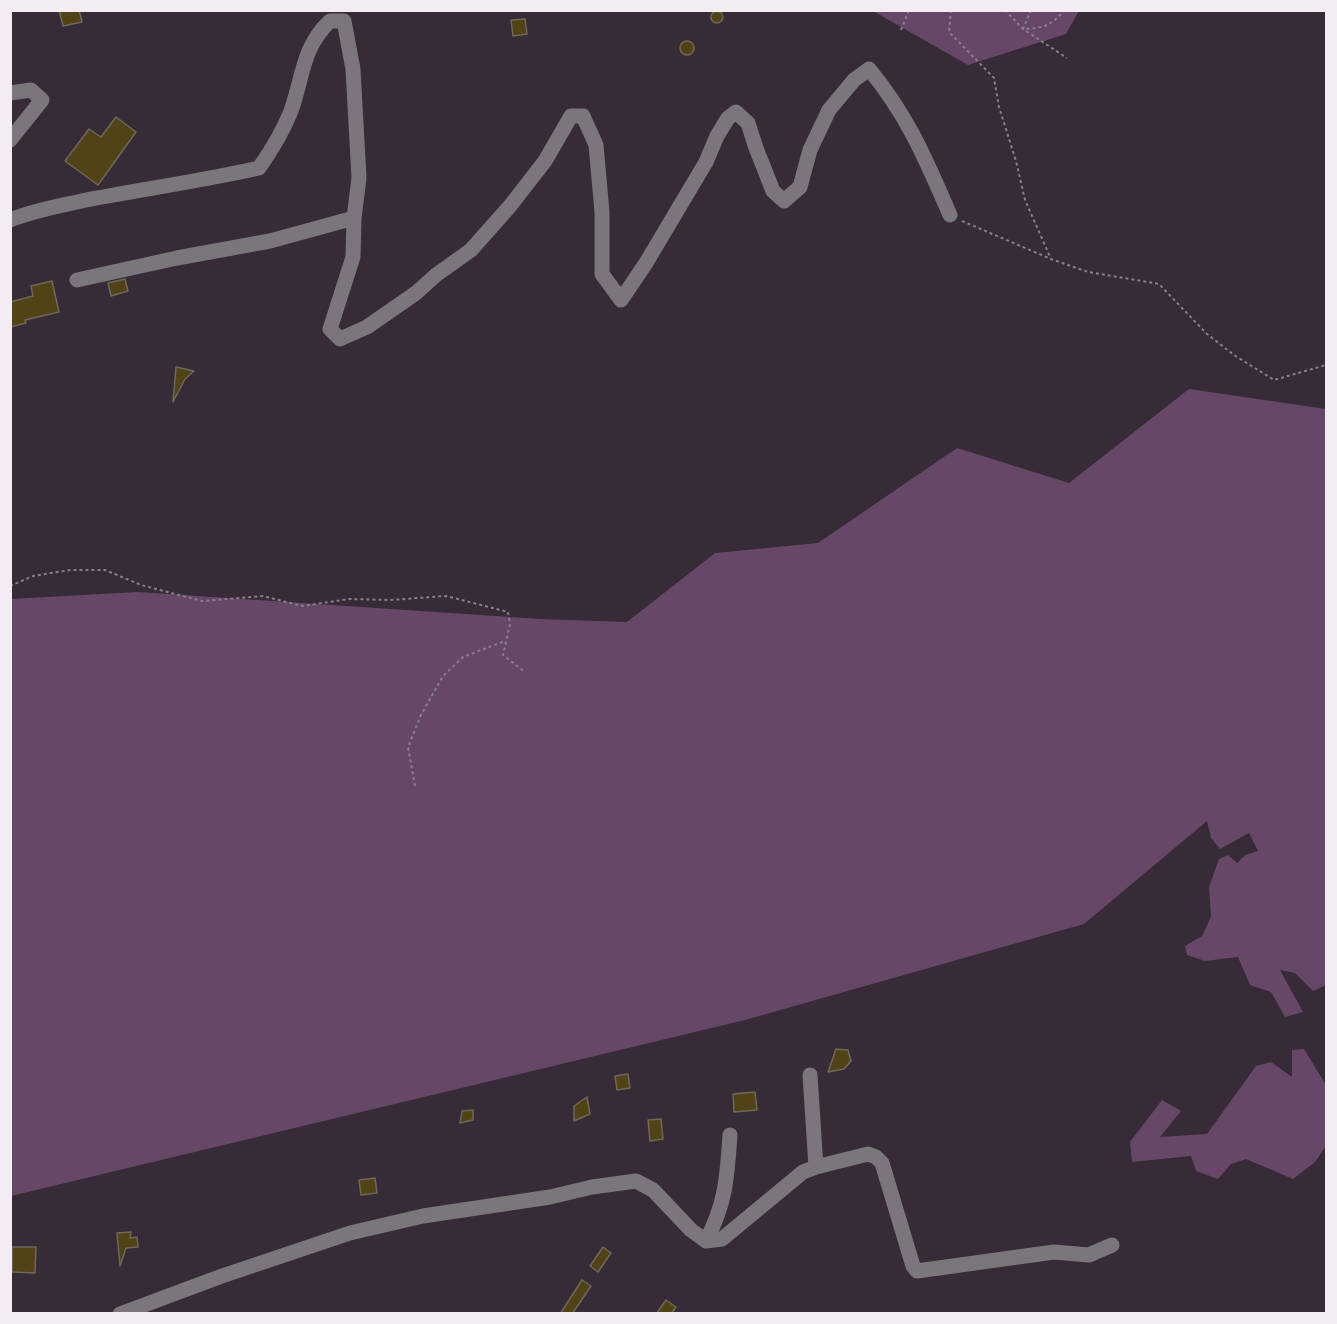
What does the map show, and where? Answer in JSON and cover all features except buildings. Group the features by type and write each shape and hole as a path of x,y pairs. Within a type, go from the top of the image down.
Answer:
{"street":[{"path":"10,220 31,212 258,168 269,154 291,111 303,63 319,31 330,21 344,21 353,69 359,177 354,218 353,257 330,328 340,339 367,327 416,293 436,275 471,250 510,206 545,161 571,116 584,116 596,145 602,212 602,274 621,300 646,263 700,172 728,118 736,112 748,123 773,190 784,201 800,187 810,150 829,110 855,80 869,69 891,95 921,147 950,215"},
{"path":"10,93 31,90 42,100 10,141"},
{"path":"77,280 270,241 354,218"},
{"path":"810,1075 816,1167"},
{"path":"706,1241 718,1220 726,1189 730,1135"},
{"path":"120,1314 222,1275 350,1233 423,1216 550,1197 592,1187 636,1181 653,1190 691,1230 706,1241 722,1239 803,1172 868,1155 876,1156 882,1163 913,1266 917,1271 1054,1252 1089,1255 1112,1245"}],"path":[{"path":"901,30 909,10"},
{"path":"951,10 949,32 994,78 999,107 1016,161 1025,200 1051,259"},
{"path":"1005,10 1023,29 1067,58"},
{"path":"1023,29 1031,10"},
{"path":"1023,29 1044,28 1055,21 1065,10"},
{"path":"950,215 1051,259 1088,272 1159,284 1207,334 1234,355 1274,380 1326,365"},
{"path":"10,586 33,576 70,570 105,570 141,585 202,601 263,596 302,606 349,599 391,600 446,596 508,612 510,624 503,656 525,672"},
{"path":"415,786 408,747 421,715 443,676 463,657 506,640"}],"shaded area":[{"path":"873,11 1079,11 1066,34 968,65"},
{"path":"1189,389 1326,409 1326,985 1313,991 1295,973 1280,970 1303,1012 1285,1017 1271,992 1250,985 1238,957 1205,961 1187,955 1185,946 1202,936 1211,917 1209,887 1219,859 1228,855 1237,863 1245,855 1258,851 1249,833 1220,849 1211,838 1207,821 1084,924 745,1020 11,1196 11,599 138,592 540,619 627,622 715,553 818,543 957,448 1069,483"},
{"path":"1304,1049 1326,1085 1326,1146 1315,1162 1293,1179 1246,1159 1231,1164 1218,1179 1196,1171 1191,1156 1132,1162 1130,1142 1162,1100 1181,1111 1160,1137 1207,1134 1256,1066 1271,1062 1292,1077 1292,1050"}]}
